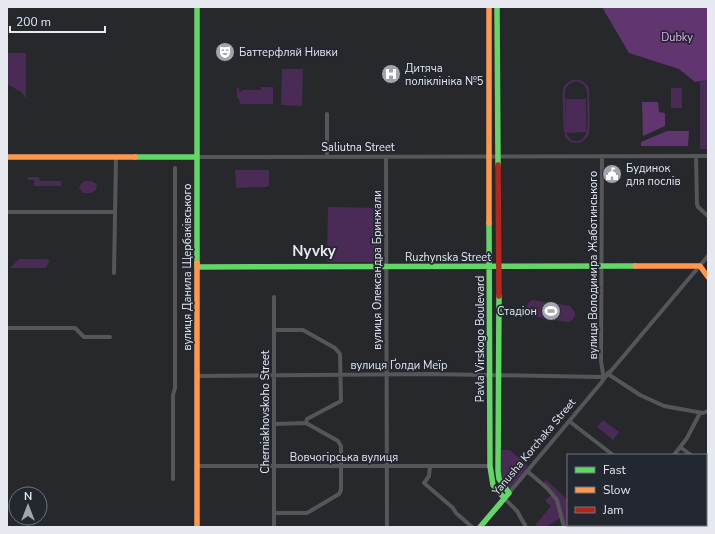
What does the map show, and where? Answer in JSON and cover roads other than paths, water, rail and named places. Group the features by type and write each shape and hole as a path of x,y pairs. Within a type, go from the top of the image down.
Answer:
{"street":[{"name":"вулиця Данила Щербаківського","path":"197,7 197,527"},
{"name":"Pavla Virskogo Boulevard","path":"489,7 490,466 493,485 504,498"},
{"name":"Pavla Virskogo Boulevard","path":"497,7 498,471 499,479 509,493"},
{"path":"327,114 327,157"},
{"name":"вулиця Володимира Жаботинського","path":"602,156 601,361 604,376"},
{"path":"696,156 697,204 698,207 708,216"},
{"name":"Saliutna Street","path":"7,157 708,156"},
{"path":"114,273 114,203 116,202 116,157"},
{"name":"вулиця Олександра Бринжали","path":"386,157 388,527"},
{"path":"173,479 176,168"},
{"path":"7,212 114,212"},
{"name":"Yanusha Korchaka Street","path":"480,527 569,421 604,376 611,371 708,256"},
{"path":"700,266 708,278"},
{"name":"Ruzhynska Street","path":"197,267 700,266"},
{"name":"Cherniakhovskoho Street","path":"274,297 274,527"},
{"path":"7,328 75,328 84,336 110,337"},
{"path":"274,330 303,330 335,348 340,354 341,401 307,419 306,423"},
{"name":"вулиця Ґолди Меїр","path":"198,376 386,374 604,376"},
{"path":"604,376 664,406 700,412 708,411"},
{"path":"675,454 687,438 700,412"},
{"path":"569,421 612,454"},
{"path":"274,424 306,423 338,441 341,446 341,490 339,494 307,513 274,513"},
{"path":"680,447 690,454"},
{"name":"Вовчогірська вулиця","path":"198,466 490,466"},
{"path":"430,466 429,476 424,483 472,527"},
{"path":"527,471 547,488 557,500 564,527"},
{"path":"504,498 517,511 526,527"}],"place":[{"name":"Баттерфляй Нивки","path":"225,52"},
{"name":"Дитяча поліклініка №5","path":"391,74"},
{"name":"Будинок для послів","path":"612,174"},
{"name":"Стадіон","path":"551,311"}],"district":[{"name":"Nyvky","path":"314,251"}],"park label":[{"name":"Dubky","path":"677,37"}]}
